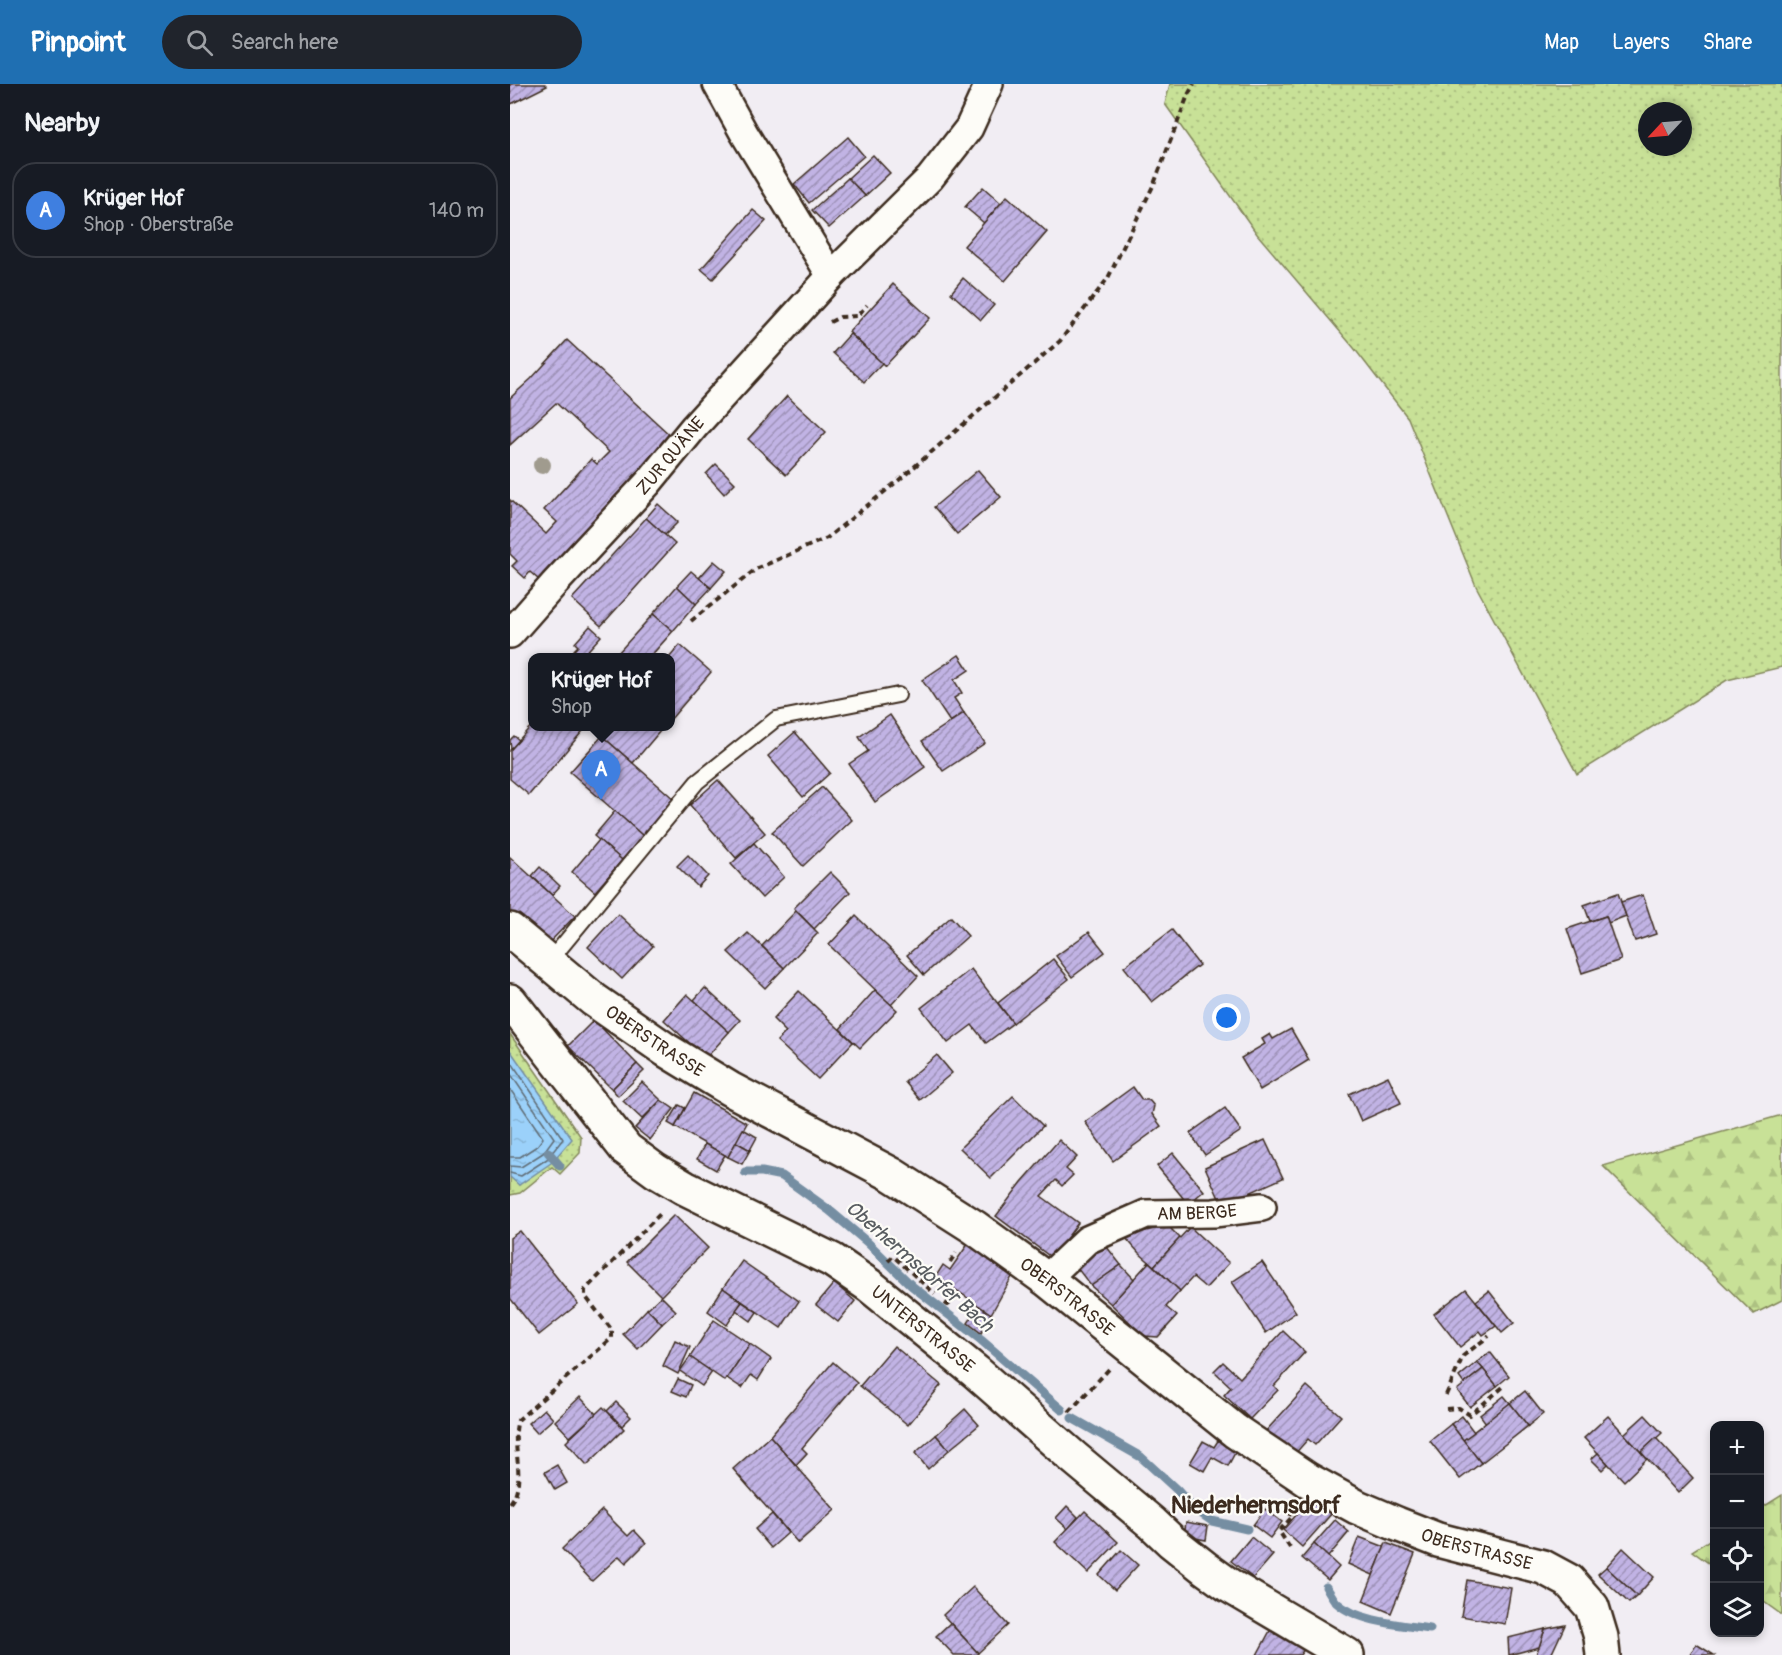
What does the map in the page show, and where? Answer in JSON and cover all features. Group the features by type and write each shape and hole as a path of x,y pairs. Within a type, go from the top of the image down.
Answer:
{"street":[{"path":"717,84 744,133 831,276"},
{"name":"ZUR QUÄNE","path":"510,634 648,483 694,427 831,276 930,178 969,128 989,84"},
{"name":"OBERSTRASSE","path":"510,930 594,1000 666,1050 730,1089 891,1174 974,1227 1046,1279 1235,1431 1308,1480 1357,1507 1396,1524 1438,1540 1543,1567 1569,1581 1592,1607 1601,1637 1603,1655"},
{"name":"UNTERSTRASSE","path":"510,1001 626,1149 656,1172 832,1260 870,1286 976,1372 1205,1568 1230,1586 1347,1655"},
{"name":"AM BERGE","path":"1046,1279 1087,1240 1146,1214 1214,1213 1262,1207"}],"lane":[{"path":"548,963 697,782 776,719 898,695"}],"path":[{"path":"691,621 756,569 827,538 899,480 1060,340 1108,278 1154,184 1194,84"},
{"path":"840,317 857,316 867,305"},
{"path":"510,1503 513,1501 518,1484 514,1430 518,1420 612,1338 612,1330 585,1296 585,1290 685,1188"},
{"path":"891,1258 893,1256 948,1305 954,1300"},
{"path":"1446,1395 1463,1356 1489,1336"},
{"path":"1072,1408 1112,1366"},
{"path":"1446,1409 1459,1408 1470,1415 1503,1387"},
{"path":"1290,1548 1279,1531 1293,1516"}],"green space":[{"path":"1170,84 1782,84 1782,667 1727,680 1577,774 1476,586 1408,418 1354,348 1257,234 1165,104"},
{"path":"510,1034 581,1137 580,1153 560,1174 552,1167 520,1193 510,1195"},
{"path":"1782,1115 1782,1300 1754,1314 1603,1166"},
{"path":"1782,1495 1782,1615 1764,1602 1764,1506"},
{"path":"1710,1540 1710,1564 1692,1551"}],"water":[{"path":"510,1050 572,1139 551,1163 519,1185 510,1177"}],"building":[{"path":"510,84 545,84 547,86 511,104"},
{"path":"848,137 864,156 809,203 794,184"},
{"path":"873,155 890,173 865,196 848,178"},
{"path":"848,178 865,196 829,228 812,210"},
{"path":"983,187 1001,203 984,223 965,207"},
{"path":"1007,196 1047,232 1005,281 964,246"},
{"path":"753,210 766,221 713,279 701,269"},
{"path":"963,278 994,305 981,320 951,293"},
{"path":"893,284 930,318 885,366 849,332"},
{"path":"850,334 882,363 864,382 833,353"},
{"path":"567,340 671,436 539,580 530,572 525,578 512,566 517,561 510,554 510,500 546,534 557,522 544,510 591,459 597,464 609,452 556,403 510,445 510,398"},
{"path":"787,396 826,432 786,475 748,439"},
{"path":"716,464 735,483 724,494 706,474"},
{"path":"978,470 1001,497 957,534 934,507"},
{"path":"658,504 678,522 665,535 646,518"},
{"path":"646,518 675,544 601,626 572,599"},
{"path":"714,561 726,571 711,588 699,578"},
{"path":"691,571 711,588 696,604 677,586"},
{"path":"677,586 696,604 673,631 653,614"},
{"path":"653,614 673,631 653,653 618,653"},
{"path":"590,626 601,636 586,653 577,653 574,650 578,646 575,643"},
{"path":"680,645 711,672 675,714 675,653"},
{"path":"959,655 969,670 954,680 962,693 954,698 964,713 950,722 922,680"},
{"path":"964,713 985,743 943,771 922,741"},
{"path":"890,715 925,767 875,802 849,764 868,751 859,737"},
{"path":"528,730 583,731 529,795 510,779 510,750"},
{"path":"606,731 660,731 633,763 602,736"},
{"path":"795,732 830,773 803,797 768,756"},
{"path":"514,736 519,740 511,749 510,740"},
{"path":"602,736 675,800 643,836 570,772"},
{"path":"718,780 765,833 736,858 690,805"},
{"path":"822,787 852,820 803,866 772,832"},
{"path":"615,811 643,836 622,860 594,836"},
{"path":"599,840 622,860 595,892 572,872"},
{"path":"754,843 784,877 762,898 731,864"},
{"path":"688,855 708,876 698,887 677,866"},
{"path":"510,857 575,916 545,947 510,916"},
{"path":"540,867 560,886 552,895 532,876"},
{"path":"830,872 850,892 814,929 794,908"},
{"path":"1618,893 1626,916 1608,923 1606,916 1590,921 1584,905"},
{"path":"1643,895 1656,934 1635,941 1621,902"},
{"path":"796,911 818,933 784,968 762,946"},
{"path":"618,914 653,946 622,979 588,947"},
{"path":"856,916 918,976 891,1005 829,945"},
{"path":"1606,916 1621,960 1582,973 1567,929"},
{"path":"951,917 968,936 924,975 907,955"},
{"path":"1172,930 1199,965 1152,1002 1124,967"},
{"path":"1089,932 1105,952 1072,977 1056,956"},
{"path":"748,933 784,968 765,988 728,952"},
{"path":"1053,959 1069,979 1013,1023 998,1003"},
{"path":"971,969 1013,1023 986,1043 972,1025 948,1043 921,1008"},
{"path":"705,988 740,1020 729,1032 694,1000"},
{"path":"875,990 897,1010 860,1048 840,1029"},
{"path":"799,991 853,1042 818,1079 777,1041 786,1032 773,1019"},
{"path":"687,994 729,1032 706,1058 664,1020"},
{"path":"594,1020 637,1064 612,1089 568,1046"},
{"path":"1291,1029 1309,1060 1260,1090 1241,1058 1265,1044 1262,1039 1270,1034 1273,1039"},
{"path":"937,1055 952,1073 920,1100 905,1082"},
{"path":"637,1064 644,1071 618,1096 612,1089"},
{"path":"1388,1076 1401,1103 1361,1121 1349,1094"},
{"path":"642,1082 661,1100 642,1119 623,1101"},
{"path":"1133,1087 1142,1100 1149,1100 1154,1106 1152,1114 1161,1126 1113,1161 1085,1122"},
{"path":"694,1093 747,1123 728,1157 675,1127"},
{"path":"1013,1096 1043,1126 991,1178 960,1148"},
{"path":"661,1100 674,1109 650,1140 635,1128"},
{"path":"679,1105 685,1108 675,1127 668,1123"},
{"path":"1225,1108 1241,1131 1205,1155 1190,1133"},
{"path":"743,1129 757,1137 750,1150 736,1142"},
{"path":"1059,1140 1077,1157 1066,1169 1073,1175 1062,1186 1056,1180 1041,1196 1078,1223 1052,1258 996,1216"},
{"path":"1265,1140 1283,1178 1222,1205 1205,1167"},
{"path":"736,1142 750,1150 742,1164 728,1157"},
{"path":"705,1144 725,1155 716,1170 697,1159"},
{"path":"1173,1153 1204,1191 1188,1204 1157,1166"},
{"path":"674,1215 708,1248 661,1296 627,1262"},
{"path":"1168,1226 1180,1238 1154,1266 1124,1236"},
{"path":"1190,1227 1229,1263 1206,1288 1193,1277 1180,1291 1154,1266"},
{"path":"520,1231 578,1304 539,1335 510,1298 510,1238"},
{"path":"1103,1242 1121,1265 1091,1286 1074,1264"},
{"path":"968,1244 1013,1275 991,1314 936,1276 943,1265 950,1270"},
{"path":"742,1261 799,1301 781,1328 723,1288"},
{"path":"1149,1262 1180,1291 1166,1307 1177,1316 1158,1337 1144,1336 1111,1304"},
{"path":"1262,1262 1296,1312 1266,1333 1232,1282"},
{"path":"1121,1265 1134,1279 1111,1304 1091,1286"},
{"path":"834,1283 855,1301 838,1322 816,1305"},
{"path":"723,1288 742,1302 727,1325 708,1311"},
{"path":"1466,1289 1496,1326 1483,1335 1480,1331 1460,1347 1434,1314"},
{"path":"1489,1291 1514,1323 1502,1333 1476,1301"},
{"path":"661,1296 676,1311 662,1324 647,1309"},
{"path":"742,1302 757,1312 751,1321 736,1310"},
{"path":"979,1306 991,1314 981,1333 968,1323"},
{"path":"647,1309 662,1324 638,1349 623,1334"},
{"path":"714,1320 750,1344 725,1381 690,1357"},
{"path":"1283,1331 1305,1352 1274,1386 1278,1390 1250,1419 1224,1395 1231,1387 1214,1371 1223,1362 1240,1378"},
{"path":"675,1340 690,1347 678,1374 663,1366"},
{"path":"750,1344 771,1359 758,1380 751,1375 742,1388 727,1378"},
{"path":"894,1346 941,1385 908,1425 860,1386"},
{"path":"1490,1352 1509,1376 1497,1386 1477,1362"},
{"path":"690,1357 712,1372 702,1386 680,1371"},
{"path":"833,1362 857,1383 802,1448 807,1453 796,1465 770,1436"},
{"path":"1477,1362 1483,1369 1464,1384 1459,1377"},
{"path":"1483,1369 1497,1386 1470,1407 1457,1390"},
{"path":"678,1379 691,1385 686,1397 672,1391"},
{"path":"1307,1386 1341,1416 1315,1445 1308,1439 1293,1456 1265,1432"},
{"path":"1525,1391 1543,1414 1528,1426 1510,1403"},
{"path":"1504,1396 1510,1403 1486,1423 1480,1415"},
{"path":"580,1397 596,1414 570,1437 555,1421"},
{"path":"616,1402 631,1417 622,1426 607,1411"},
{"path":"1510,1403 1528,1426 1481,1463 1463,1440"},
{"path":"603,1407 624,1429 587,1465 566,1442"},
{"path":"544,1409 553,1419 537,1433 528,1423"},
{"path":"965,1409 979,1425 949,1450 936,1435"},
{"path":"1645,1415 1662,1433 1641,1452 1624,1434"},
{"path":"1462,1416 1474,1432 1463,1440 1451,1424"},
{"path":"1608,1416 1647,1459 1624,1481 1584,1438"},
{"path":"1451,1424 1481,1463 1460,1479 1430,1441"},
{"path":"936,1435 949,1450 928,1469 915,1453"},
{"path":"770,1436 835,1510 798,1543 733,1469"},
{"path":"1656,1438 1693,1478 1678,1493 1641,1452"},
{"path":"1219,1439 1237,1449 1228,1466 1212,1457 1204,1471 1190,1463 1203,1441 1214,1447"},
{"path":"1598,1453 1608,1464 1602,1470 1591,1459"},
{"path":"557,1465 567,1483 555,1490 545,1472"},
{"path":"1314,1495 1333,1512 1302,1547 1283,1530"},
{"path":"1299,1499 1306,1505 1297,1515 1291,1509"},
{"path":"1067,1506 1078,1517 1068,1529 1056,1518"},
{"path":"1265,1509 1282,1522 1270,1538 1253,1525"},
{"path":"602,1510 628,1536 634,1530 646,1543 626,1563 619,1556 592,1581 562,1549"},
{"path":"1085,1511 1118,1542 1088,1573 1055,1542"},
{"path":"772,1514 788,1533 771,1548 755,1529"},
{"path":"1335,1520 1349,1532 1328,1557 1314,1544"},
{"path":"1186,1522 1208,1526 1206,1540 1184,1536"},
{"path":"1251,1537 1273,1555 1253,1578 1231,1561"},
{"path":"1359,1537 1385,1547 1373,1575 1348,1564"},
{"path":"1386,1543 1415,1554 1391,1613 1363,1601"},
{"path":"1314,1544 1339,1567 1328,1580 1302,1558"},
{"path":"1623,1548 1654,1577 1637,1596 1606,1567"},
{"path":"1121,1550 1138,1565 1115,1590 1099,1575"},
{"path":"1606,1567 1637,1596 1629,1603 1598,1574"},
{"path":"1467,1580 1511,1588 1505,1624 1461,1616"},
{"path":"973,1587 1008,1625 978,1653 943,1615"},
{"path":"950,1623 978,1653 976,1655 954,1655 936,1636"},
{"path":"1565,1625 1551,1655 1536,1655 1545,1629"},
{"path":"1271,1629 1305,1648 1300,1655 1257,1655"},
{"path":"1545,1629 1539,1647 1509,1655 1508,1638"},
{"path":"1696,1644 1714,1655 1690,1655"}],"waterway":[{"name":"Oberhermsdorfer Bach","path":"548,1152 560,1166"},
{"name":"Oberhermsdorfer Bach","path":"745,1172 762,1172 782,1176 829,1210 867,1242 912,1286 981,1340 1062,1410"},
{"name":"Oberhermsdorfer Bach","path":"1072,1418 1141,1457 1192,1507 1212,1521 1247,1529"},
{"name":"Oberhermsdorfer Bach","path":"1326,1587 1337,1603 1357,1615 1381,1622 1430,1629"}],"place":[{"name":"Krüger Hof","path":"601,800"}],"district":[{"name":"Niederhermsdorf","path":"1256,1505"}]}
